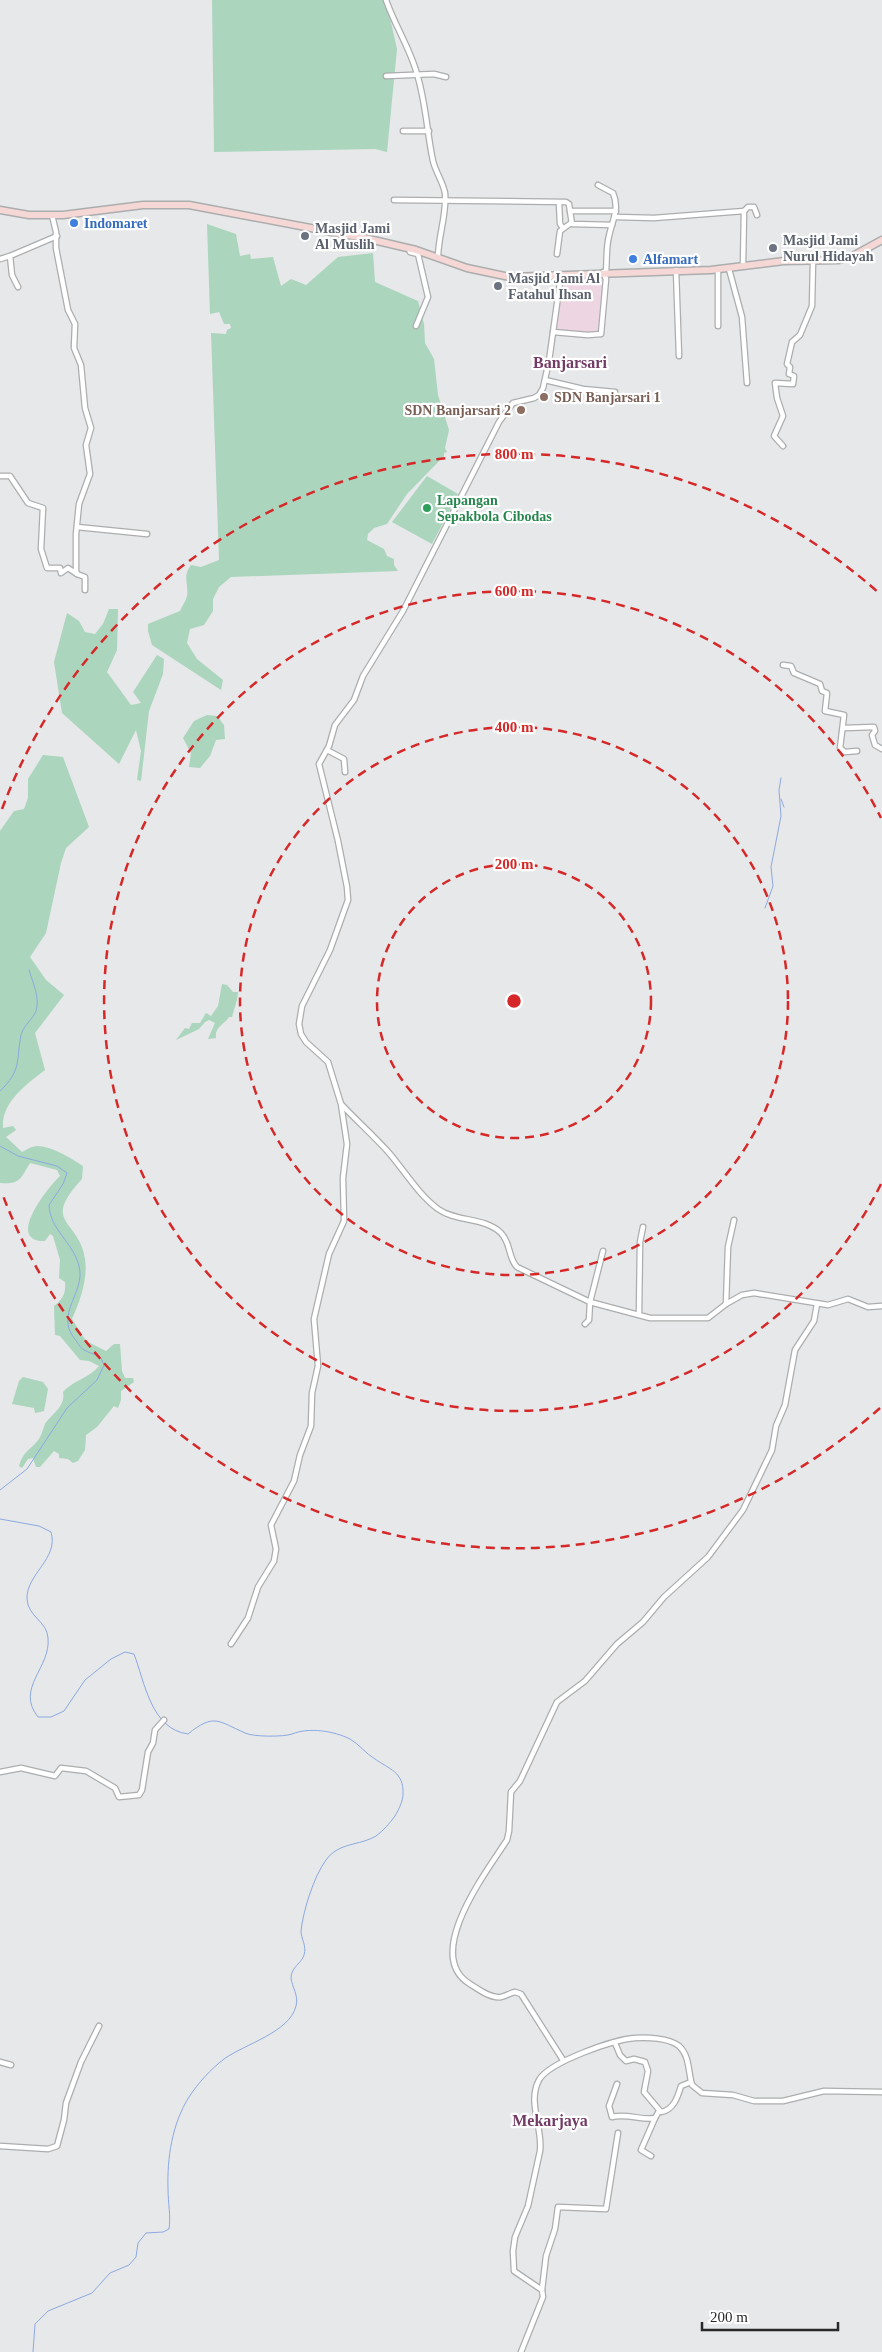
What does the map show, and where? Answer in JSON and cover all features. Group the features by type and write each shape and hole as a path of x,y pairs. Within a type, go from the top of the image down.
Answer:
{"main road":[{"path":"0,210 29,215 52,215 83,214 144,205 189,205 369,238 504,276 718,269 846,259 882,240"}],"street":[{"path":"386,0 418,76 430,131 433,159 443,183 445,201 438,258"},
{"path":"386,76 438,74 446,77"},
{"path":"405,131 430,131"},
{"path":"552,332 588,335 601,334 606,278 604,272 608,239 616,214 614,194 598,185"},
{"path":"394,200 568,203 571,223"},
{"path":"559,203 560,224 563,228"},
{"path":"570,211 654,218 744,211 748,207 754,207 757,215"},
{"path":"743,266 744,211"},
{"path":"52,215 56,248 68,310 75,324 74,348 81,364 84,404 91,428 86,445 90,474 80,499 77,527 77,574"},
{"path":"557,254 560,231 571,223 612,225"},
{"path":"0,259 56,236"},
{"path":"409,249 410,252 418,254 428,294 427,303 416,326"},
{"path":"10,256 12,275 18,287"},
{"path":"783,446 774,436 783,416 777,398 775,383 793,384 794,376 789,374 790,367 787,365 792,342 800,335 812,306 813,261"},
{"path":"730,268 742,317 747,383"},
{"path":"718,269 718,326"},
{"path":"676,270 678,356"},
{"path":"231,1644 248,1618 258,1587 274,1560 276,1548 271,1525 294,1481 311,1426 312,1393 318,1366 314,1319 329,1254 344,1221 344,1178 347,1144 341,1104 328,1062 306,1042 300,1032 299,1024 302,1006 330,950 348,900 338,841 319,768 320,759 328,750 335,725 357,694 360,682 403,611 499,422 513,403 539,395 546,380 561,275"},
{"path":"546,380 584,389 615,392"},
{"path":"0,476 10,476 28,503 43,508 41,550 47,568 59,568 62,573 69,569 85,576 85,590"},
{"path":"77,527 147,534"},
{"path":"783,665 791,666 794,673 820,684 822,691 826,693 825,711 844,714 844,728 840,740 840,748 845,752 857,751"},
{"path":"844,728 874,727 875,730 872,735 875,745 882,749"},
{"path":"328,750 344,759 345,772"},
{"path":"341,1104 389,1153 433,1205 448,1214 474,1220 499,1231 508,1244 512,1260 517,1267 590,1302 656,1318 708,1318 726,1304 742,1295 754,1293 817,1304 831,1305 848,1299 868,1307 882,1306"},
{"path":"726,1304 728,1246 734,1220"},
{"path":"639,1315 640,1242 643,1227"},
{"path":"585,1324 589,1320 590,1302 603,1251"},
{"path":"563,2060 521,1994 515,1992 500,1998 493,1997 468,1983 456,1972 454,1967 456,1929 509,1834 510,1794 520,1780 557,1702 585,1681 617,1644 643,1622 664,1597 708,1557 743,1510 772,1450 776,1426 785,1405 795,1350 814,1321 817,1304"},
{"path":"0,1772 21,1768 55,1776 60,1768 83,1770 112,1786 117,1790 116,1795 119,1797 138,1795 142,1790 148,1752 158,1725 164,1720"},
{"path":"0,2146 48,2149 57,2146 64,2120 66,2103 81,2062 99,2026"},
{"path":"542,2290 514,2271 513,2251 518,2228 528,2206 540,2151 541,2142 535,2112 538,2083 544,2074 563,2060 637,2037 677,2044 686,2056 693,2088 702,2093 733,2095 754,2101 783,2101 824,2091 882,2092"},
{"path":"615,2043 620,2055 626,2061 646,2062 648,2071 644,2092 660,2111"},
{"path":"0,2062 11,2065"},
{"path":"650,2156 641,2150 655,2118 660,2111 667,2110 674,2104 681,2086 691,2082"},
{"path":"617,2084 609,2106 611,2116 631,2115 655,2118"},
{"path":"521,2352 543,2301 542,2290 546,2256 555,2229 558,2207 606,2209 618,2134"}],"shaded area":[{"path":"603,275 606,279 600,331 589,333 554,331 562,277"}],"green space":[{"path":"212,0 386,0 397,49 387,152 375,149 214,152"},
{"path":"207,224 236,234 240,256 250,254 251,259 273,257 281,286 291,279 306,285 338,257 373,253 375,282 418,301 424,324 425,343 434,359 438,395 449,430 445,448 447,452 444,453 444,456 407,494 387,524 374,528 368,534 367,540 384,549 387,556 394,559 394,565 398,571 231,577 219,587 213,599 213,611 204,625 190,629 187,643 197,659 223,680 221,690 152,645 148,631 148,624 180,611 187,596 186,577 191,565 201,567 219,560 211,333 226,334 227,330 231,328 230,324 224,324 219,312 210,314"},
{"name":"Lapangan Sepakbola Cibodas","path":"427,476 458,494 432,544 392,522"},
{"path":"109,609 118,609 117,650 107,672 131,705 141,703 133,692 157,655 164,659 163,674 149,711 141,781 137,780 141,751 136,730 119,764 62,713 54,662 67,613 79,621 85,632 95,634 103,624"},
{"path":"207,715 217,716 224,725 225,739 216,740 210,756 200,768 189,767 191,753 183,738 194,721"},
{"path":"43,755 63,757 89,827 66,848 46,933 30,957 46,980 64,995 35,1033 45,1070 23,1088 11,1102 3,1119 3,1128 13,1126 16,1130 6,1137 22,1152 37,1146 48,1148 83,1166 82,1179 64,1205 63,1214 81,1246 86,1267 80,1297 72,1319 86,1341 106,1351 114,1344 120,1344 122,1371 125,1378 133,1378 134,1382 121,1391 121,1400 118,1408 114,1406 97,1427 86,1435 85,1450 78,1461 73,1463 68,1459 59,1458 59,1454 54,1451 40,1467 36,1467 33,1458 28,1459 22,1468 19,1466 23,1457 39,1439 45,1424 58,1410 63,1392 99,1366 89,1361 80,1360 60,1336 55,1335 54,1306 62,1298 65,1290 65,1282 59,1278 60,1260 53,1236 50,1234 45,1241 33,1239 28,1233 33,1213 47,1191 60,1176 57,1170 30,1163 16,1182 0,1183 0,831 14,811 24,809 28,798 28,779"},
{"path":"222,984 227,985 233,992 238,992 238,995 232,1017 229,1017 218,1028 216,1038 208,1039 215,1023 209,1020 199,1029 176,1040 185,1028 189,1029 192,1023 200,1023 206,1013 211,1016 218,1006"},
{"path":"23,1377 43,1382 48,1389 44,1411 35,1413 34,1408 12,1404 19,1381"}],"waterway":[{"path":"765,908 773,886 771,867 781,816 779,790 781,778"},
{"path":"781,799 784,807"},
{"path":"0,1091 15,1071 22,1032 36,1010 36,992 29,970"},
{"path":"0,1146 18,1156 57,1166 67,1173 63,1184 49,1205 53,1222 72,1250 79,1266 80,1276 69,1311 69,1329 81,1348 97,1355 101,1358 104,1365 97,1380 67,1408 27,1469 0,1490"},
{"path":"0,1519 39,1526 51,1532 52,1542 50,1550 47,1558 31,1582 27,1599 28,1605 44,1627 48,1638 44,1659 32,1687 30,1697 32,1707 38,1717 51,1717 64,1711 85,1680 111,1659 125,1652 134,1654 151,1703 166,1723 176,1730 188,1734 204,1723 216,1721 255,1735 282,1736 314,1730 337,1734 350,1739 372,1757 395,1772 403,1787 402,1802 389,1824 376,1836 343,1847 331,1854 317,1875 302,1923 301,1934 305,1949 304,1955 291,1974 297,2002 292,2015 285,2023 266,2037 233,2053 219,2063 205,2076 183,2107 178,2118 170,2153 168,2177 169,2229 163,2232 146,2233 138,2243 136,2257 129,2265 110,2273 92,2293 48,2311 35,2324 33,2352"}],"place":[{"name":"Indomaret","path":"74,223"},
{"name":"Masjid Jami Al Muslih","path":"305,236"},
{"name":"Masjid Jami Nurul Hidayah","path":"773,248"},
{"name":"Alfamart","path":"633,259"},
{"name":"Masjid Jami Al Fatahul Ihsan","path":"498,286"},
{"name":"SDN Banjarsari 1","path":"544,397"},
{"name":"SDN Banjarsari 2","path":"521,410"},
{"name":"Lapangan Sepakbola Cibodas","path":"427,508"}],"district":[{"name":"Banjarsari","path":"570,362"},
{"name":"Mekarjaya","path":"550,2120"}]}
